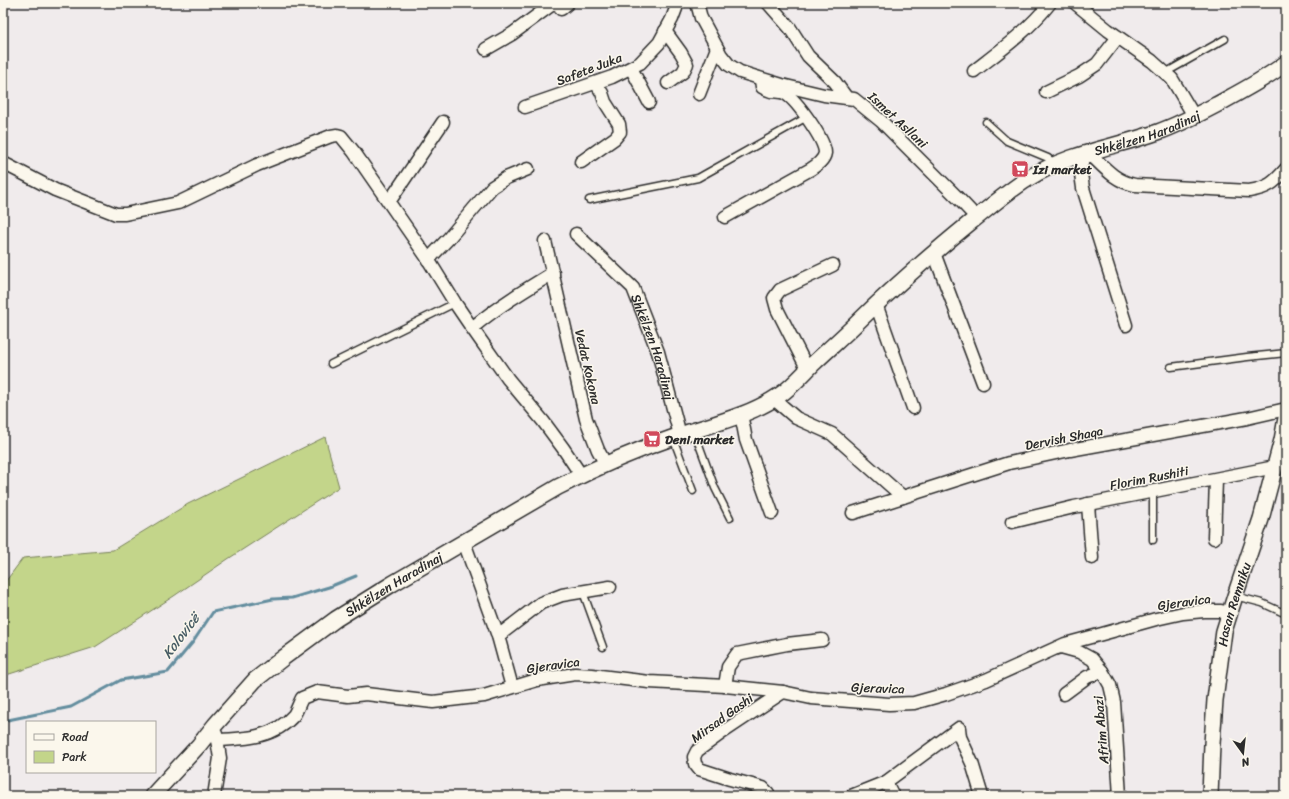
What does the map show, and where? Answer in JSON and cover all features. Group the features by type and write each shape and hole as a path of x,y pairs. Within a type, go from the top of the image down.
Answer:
{"street":[{"name":"Safete Juka","path":"525,107 612,77 640,63 659,44 678,3"},
{"name":"Ismet Asllani","path":"697,3 701,18 721,55 729,65 740,72 782,85 806,91 854,99 881,121 959,198 977,218"},
{"path":"768,3 790,28 808,56 836,82 846,97"},
{"path":"974,71 1029,26 1040,16 1050,3"},
{"path":"1075,3 1152,61 1172,79 1194,116"},
{"path":"486,49 561,5"},
{"path":"666,31 687,64 683,72 668,83"},
{"path":"1046,92 1079,76 1097,64 1118,36"},
{"path":"698,94 717,48"},
{"name":"Shkëlzen Haradinaj","path":"152,796 199,745 255,680 336,619 392,584 581,475 682,435 741,414 774,399 801,378 894,287 1015,188 1055,164 1088,152 1158,132 1194,116 1246,89 1286,63"},
{"path":"631,68 649,102"},
{"name":"Ismet Asllani","path":"725,217 812,169 821,162 825,154 824,147 807,117 794,101 785,93 769,91 762,87 761,80 755,77"},
{"path":"581,162 615,138 620,132 619,124 604,102 602,93 596,83"},
{"path":"389,202 443,122"},
{"path":"3,163 55,190 116,214 125,214 178,203 257,165 337,135 341,136 389,202 455,303 508,379 543,421 581,475"},
{"path":"1126,325 1083,188 1080,167 1088,152 1111,174 1126,183 1136,185 1249,190 1259,189 1274,182 1286,169"},
{"path":"428,260 492,187 506,178 528,170"},
{"name":"Shkëlzen Haradinaj","path":"576,234 633,288 658,352 682,435"},
{"name":"Vedat Kokona","path":"545,241 586,419 598,450 606,465"},
{"path":"934,253 984,383"},
{"path":"808,370 777,309 774,298 780,290 833,265"},
{"path":"472,328 498,308 553,273"},
{"path":"876,304 913,408"},
{"path":"774,399 796,418 832,434 903,497"},
{"name":"Dervish Shaqa","path":"853,513 1009,463 1247,418 1286,409"},
{"path":"741,414 746,440 772,513"},
{"name":"Hasan Remniku","path":"1210,796 1215,700 1224,631 1261,518 1282,440 1286,418"},
{"name":"Florim Rushiti","path":"1012,522 1088,504 1216,480 1275,467"},
{"path":"1214,538 1216,480"},
{"path":"1088,504 1092,558"},
{"name":"Gjeravica","path":"464,542 498,636 512,687"},
{"path":"498,636 541,603 562,595 610,587"},
{"name":"Gjeravica","path":"217,740 241,740 264,734 282,727 295,714 302,698 317,692 348,696 366,694 433,702 484,696 536,680 575,674 649,682 725,686 783,692 811,698 889,704 914,703 986,680 1065,644 1183,613 1221,611 1230,613"},
{"path":"725,686 728,667 737,654 787,644 822,640"},
{"name":"Afrim Abazi","path":"1055,649 1061,647 1079,652 1092,660 1102,670 1110,685 1114,702 1120,796"},
{"path":"1064,694 1087,677 1102,670"},
{"name":"Mirsad Gashi","path":"768,796 768,793 763,788 699,769 695,764 694,757 698,751 723,732 783,692"},
{"path":"214,796 220,758 215,725"},
{"path":"851,796 886,782 959,728 960,737 972,763 982,796"},
{"path":"886,782 893,796"}],"lane":[{"path":"1165,73 1225,39"},
{"path":"589,200 698,178 807,117"},
{"path":"986,122 1007,141 1018,147 1048,158 1055,164"},
{"path":"331,364 455,303"},
{"path":"1171,367 1247,356 1286,353"},
{"path":"682,435 693,491"},
{"path":"682,435 715,488 730,518"},
{"path":"1153,492 1153,540"},
{"path":"583,592 602,647"},
{"path":"1235,596 1262,603 1286,614"}],"green space":[{"path":"325,437 339,487 95,647 3,676 3,585 23,558 113,550 188,504"}],"waterway":[{"name":"Kolovicë","path":"3,721 71,707 121,680 168,672 193,642 213,612 273,599 292,598 329,587 356,576"}],"place":[{"name":"Izi market","path":"1020,169"},
{"name":"Deni market","path":"652,439"}]}
